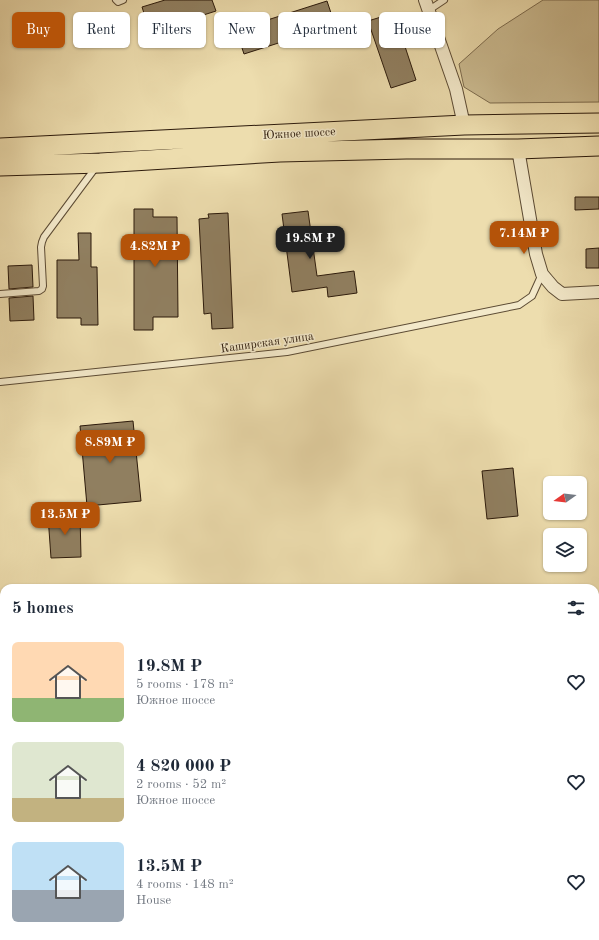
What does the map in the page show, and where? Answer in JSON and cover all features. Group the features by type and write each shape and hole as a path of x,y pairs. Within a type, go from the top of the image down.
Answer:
{"main road":[{"name":"Южное шоссе","path":"0,148 464,125 599,123"},
{"name":"Южное шоссе","path":"0,166 100,163 280,152 406,149 518,149 599,146"}],"street":[{"path":"427,5 456,89 464,125"},
{"path":"518,149 536,254 542,274 552,287 562,294 599,292"}],"lane":[{"path":"116,0 118,2 123,0"},
{"path":"427,5 444,0"},
{"path":"0,294 39,291 42,289 41,247 44,237 100,163"},
{"name":"Каширская улица","path":"0,382 287,352 519,305 532,296 542,274"}],"shaded area":[{"path":"543,0 599,0 599,102 490,103 464,87 459,64 498,29"}],"building":[{"path":"165,0 212,0 216,11 206,14 206,12 144,12 142,7"},
{"path":"327,1 331,12 292,12"},
{"path":"278,17 278,43 270,46 270,19"},
{"path":"379,18 379,48 405,48 416,80 391,88 371,30 371,20"},
{"path":"242,48 263,48 244,54"},
{"path":"575,197 599,197 599,209 575,210"},
{"path":"134,209 153,209 153,217 177,217 178,317 153,317 153,330 134,330"},
{"path":"308,211 317,276 354,271 357,293 328,297 327,287 292,292 282,214"},
{"path":"228,213 233,328 212,329 211,313 204,314 199,219 209,218 208,214"},
{"path":"78,233 91,233 91,267 97,267 98,325 81,325 81,318 57,318 57,260 79,260"},
{"path":"599,248 599,268 586,268 586,249"},
{"path":"32,265 33,287 9,289 8,266"},
{"path":"33,296 34,320 10,321 9,298"},
{"path":"133,421 141,501 87,506 80,426"},
{"path":"513,468 518,516 487,519 482,471"},
{"path":"80,515 81,557 51,558 48,516"}]}
